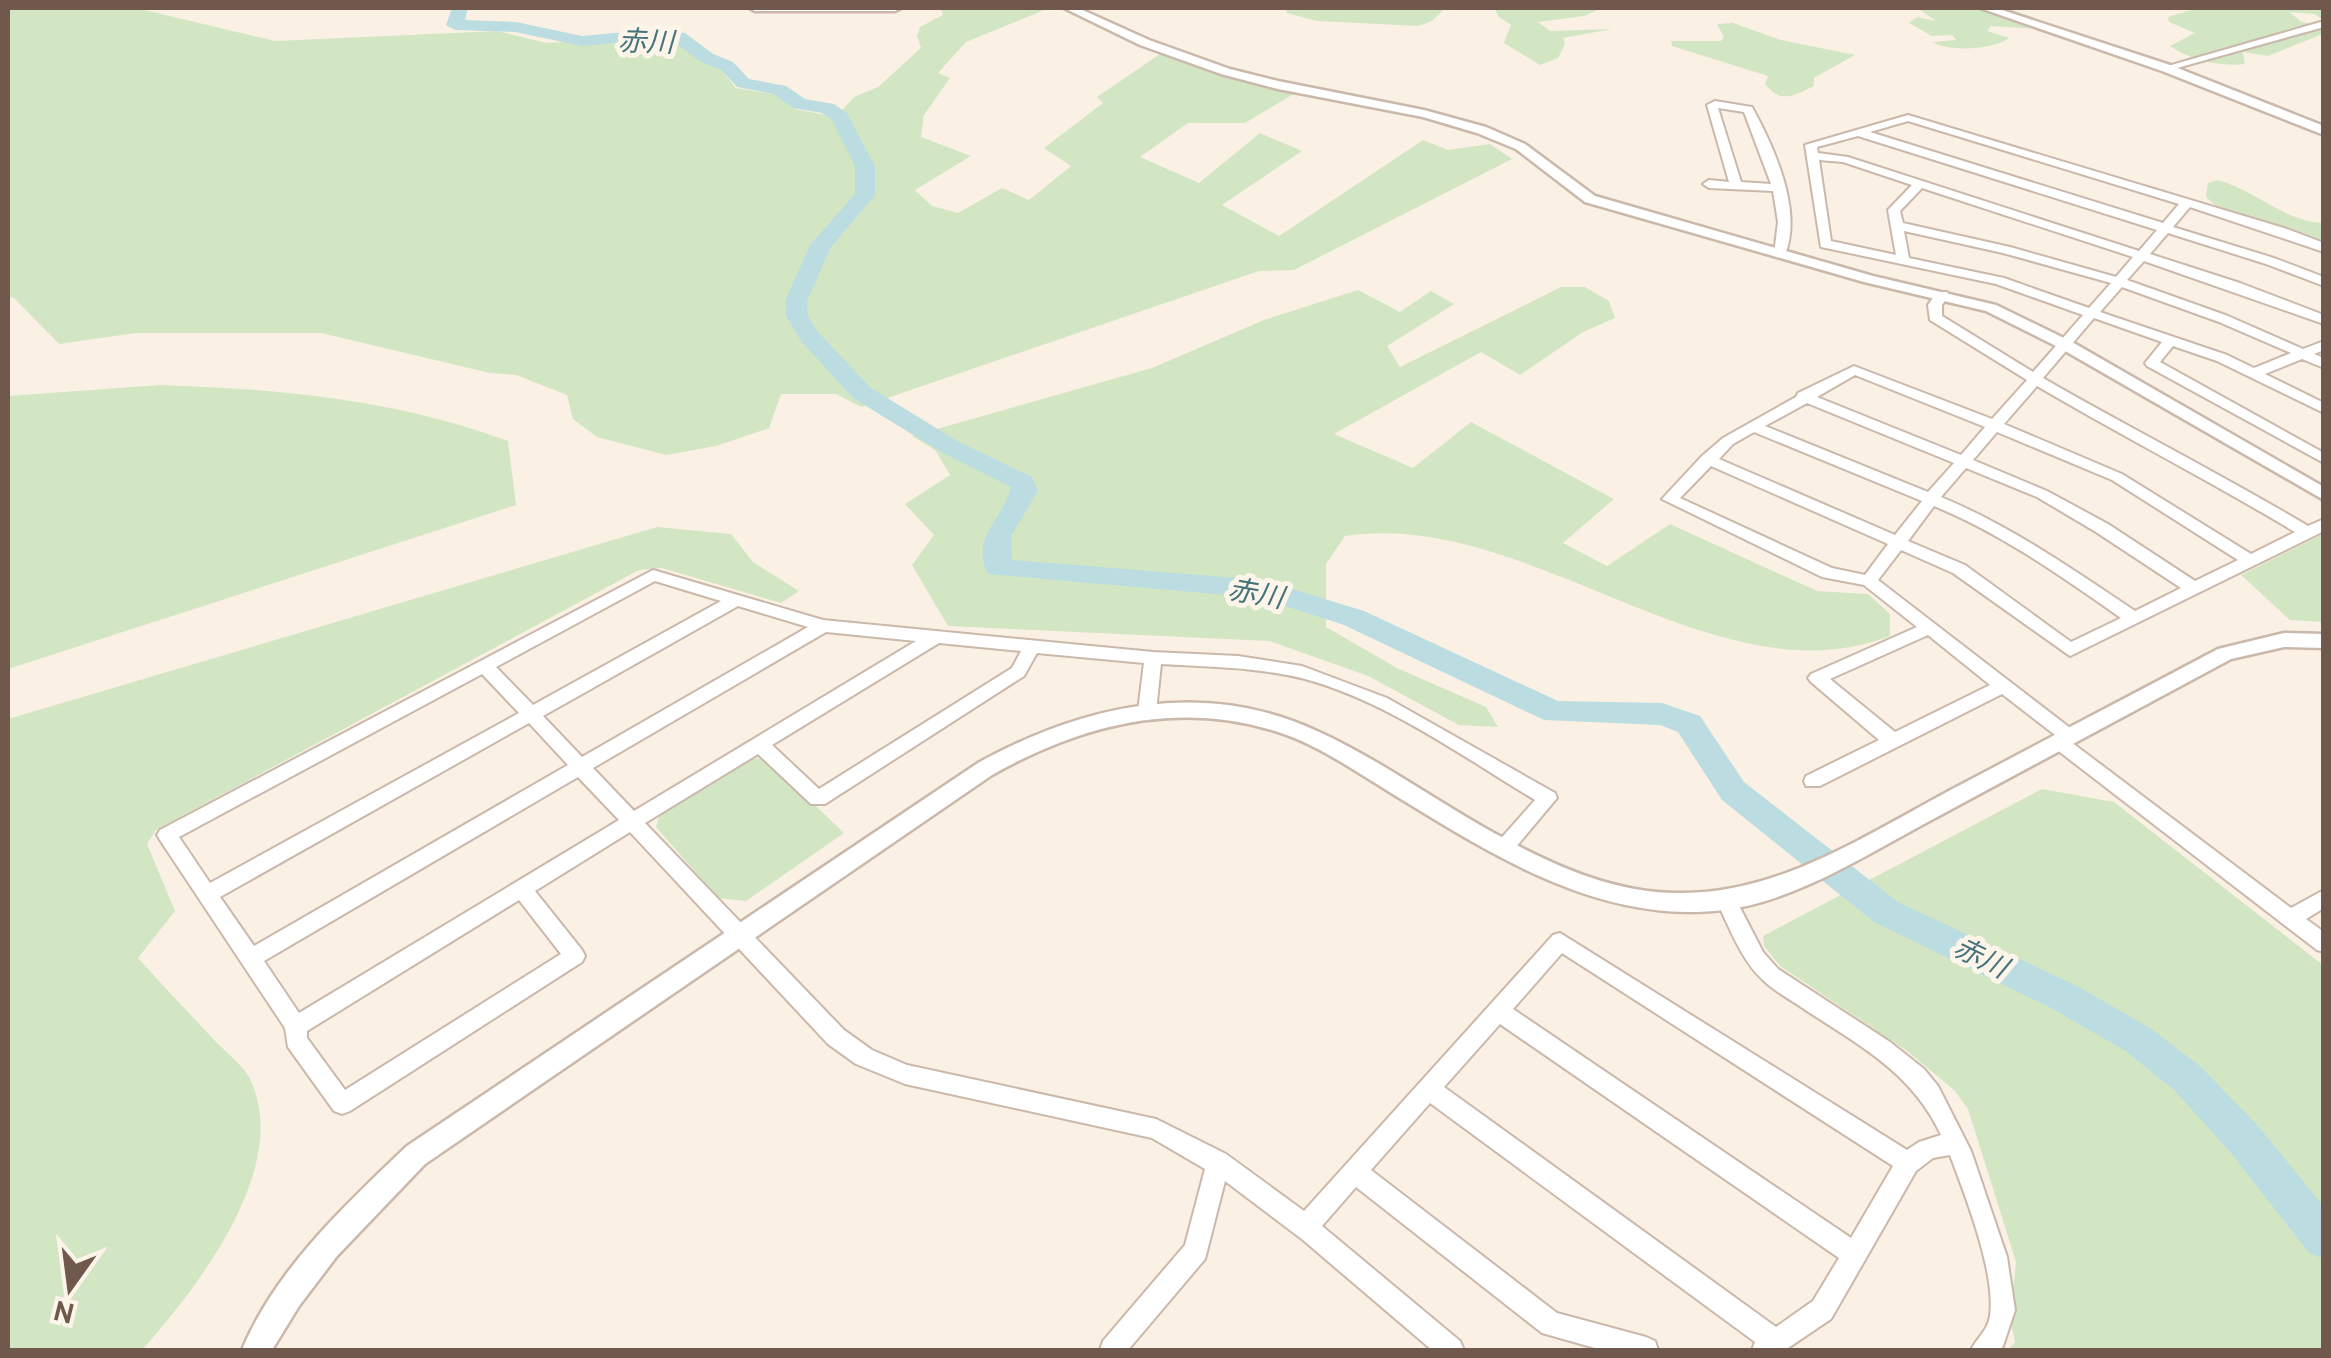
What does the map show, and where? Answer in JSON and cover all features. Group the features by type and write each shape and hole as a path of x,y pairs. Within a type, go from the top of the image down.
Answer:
{"street":[{"path":"754,8 894,8"},
{"path":"1070,8 1156,45 1260,80 1360,97 1497,136 1531,154 1573,190 1590,199 1780,254 1991,308 2066,345 2324,495"},
{"path":"1986,8 2166,68 2324,131"},
{"path":"2166,68 2324,24"},
{"path":"1736,186 1712,106 1715,104 1748,109 1778,188 1786,230 1780,254"},
{"path":"2324,248 1908,118 1814,142 1812,156 1825,244 1998,281 2254,373 2324,410"},
{"path":"1857,132 2324,282"},
{"path":"1812,156 1844,160 2141,255 2324,320"},
{"path":"1709,184 1778,188"},
{"path":"1904,260 1895,204 1919,184"},
{"path":"1869,581 1931,499 2188,203"},
{"path":"1898,226 2018,250 2220,317 2324,364"},
{"path":"1942,295 1935,305 1935,317 1941,323 2120,429 2316,528"},
{"path":"2170,340 2152,363 2324,459"},
{"path":"2254,373 2324,345"},
{"path":"2251,561 2117,477 1854,370 1752,426 1707,459 1670,498 1828,574 1869,581 2324,944"},
{"path":"1804,396 1964,461 2075,512 2193,588"},
{"path":"1752,426 1976,517 2021,542 2134,618"},
{"path":"1707,459 1959,569 2070,650 2316,528"},
{"path":"523,890 574,956 342,1104 296,1040 296,1026 167,834 654,575 824,626 1031,648 1259,664 1320,677 1374,698 1548,798 1503,849"},
{"path":"207,894 736,600"},
{"path":"251,958 824,626"},
{"path":"1893,741 1816,678 1927,629"},
{"path":"296,1026 934,638"},
{"path":"256,1350 305,1272 342,1226 416,1156 736,936 1018,749 1085,722 1147,710 1242,714 1282,724 1326,744 1503,849 1580,885 1629,898 1726,900 1808,873 1844,856 2225,654 2284,640 2324,641"},
{"path":"760,745 818,799 1018,672 1031,648"},
{"path":"1147,710 1153,658"},
{"path":"485,666 836,1038 864,1056 905,1074 1156,1129 1218,1162 1451,1350"},
{"path":"1813,781 2003,686"},
{"path":"2291,918 2324,898"},
{"path":"1726,900 1756,958 1771,975 1916,1076 1938,1101 1998,1272 2003,1312 1996,1339 1984,1350"},
{"path":"1304,1229 1560,941 1908,1163"},
{"path":"1498,1011 1854,1254"},
{"path":"1429,1089 1770,1346 1822,1310 1908,1163 1927,1149 1955,1143"},
{"path":"1112,1350 1196,1251 1218,1162"},
{"path":"1355,1172 1552,1324 1646,1350"}],"green space":[{"path":"8,8 136,8 275,41 497,31 547,43 664,36 716,64 736,88 784,96 795,109 836,117 854,97 878,87 921,48 917,36 920,27 943,15 941,8 1049,8 966,42 938,73 950,78 924,115 921,137 971,156 915,190 932,206 958,213 1002,188 1029,200 1071,166 1044,148 1103,103 1097,97 1160,54 1297,92 1245,123 1188,123 1140,157 1199,183 1260,133 1302,151 1222,205 1279,236 1423,140 1448,150 1490,144 1512,159 1294,270 1259,271 861,407 836,394 781,394 769,428 716,446 666,455 597,437 573,419 567,395 516,375 490,373 321,333 136,333 59,344 8,296"},
{"path":"1286,8 1445,8 1432,21 1418,26 1317,21 1287,13"},
{"path":"1494,8 1602,8 1584,16 1538,22 1550,31 1612,29 1563,38 1565,44 1558,58 1540,65 1504,43 1511,25"},
{"path":"2005,8 2052,24 2039,29 1991,26 1987,31 2009,38 1982,47 1949,47 1932,42 1956,40 1952,35 1932,36 1909,23 1917,17 1936,21 1920,10"},
{"path":"2137,8 2323,8 2323,20 2315,14 2289,12 2302,22 2323,26 2323,34 2268,56 2243,52 2245,64 2216,63 2196,59 2170,46 2195,33 2169,22 2168,17 2194,9"},
{"path":"1733,23 1781,40 1855,55 1814,78 1814,86 1782,96 1765,84 1768,76 1672,46 1671,41 1721,41 1724,37 1717,24"},
{"path":"2217,180 2295,217 2323,223 2323,243 2215,205 2206,197 2208,183"},
{"path":"1561,287 1585,287 1609,301 1615,318 1583,332 1520,375 1481,352 1334,434 1413,468 1471,422 1614,499 1563,543 1607,566 1670,524 1817,591 1868,594 1890,614 1890,636 1824,650 1757,645 1689,627 1483,549 1414,535 1345,536 1326,564 1326,627 1397,668 1486,707 1498,727 1459,725 1368,676 1269,641 948,626 912,565 934,535 905,504 950,475 935,450 912,436 1152,368 1264,320 1358,290 1400,312 1431,291 1454,304 1387,346 1400,367"},
{"path":"160,385 249,390 380,406 508,441 516,505 8,669 8,396"},
{"path":"657,527 731,534 753,562 799,591 781,603 662,568 639,570 156,830 147,844 175,911 138,958 249,1077 260,1111 259,1148 249,1186 212,1260 142,1350 8,1350 8,719"},
{"path":"2323,534 2323,622 2290,620 2241,575"},
{"path":"766,758 844,833 746,901 718,898 656,827 660,814 750,759"},
{"path":"2042,789 2114,802 2323,965 2323,1350 2008,1350 2015,1342 2010,1320 2016,1262 1968,1109 1954,1090 1907,1051 1780,966 1764,946 1763,936"}],"waterway":[{"name":"赤川","path":"460,8 455,25 516,27 582,41 657,34 679,37 707,58 727,66 743,83 779,90 800,104 827,108 840,117 865,166 865,195 821,245 796,301 797,316 809,336 862,393 950,447 1023,483 1025,491 997,536 998,568 1263,589 1354,618 1555,712 1662,714 1689,724 1733,791 1886,912 2064,997 2137,1039 2187,1078 2245,1140 2324,1239"}]}
